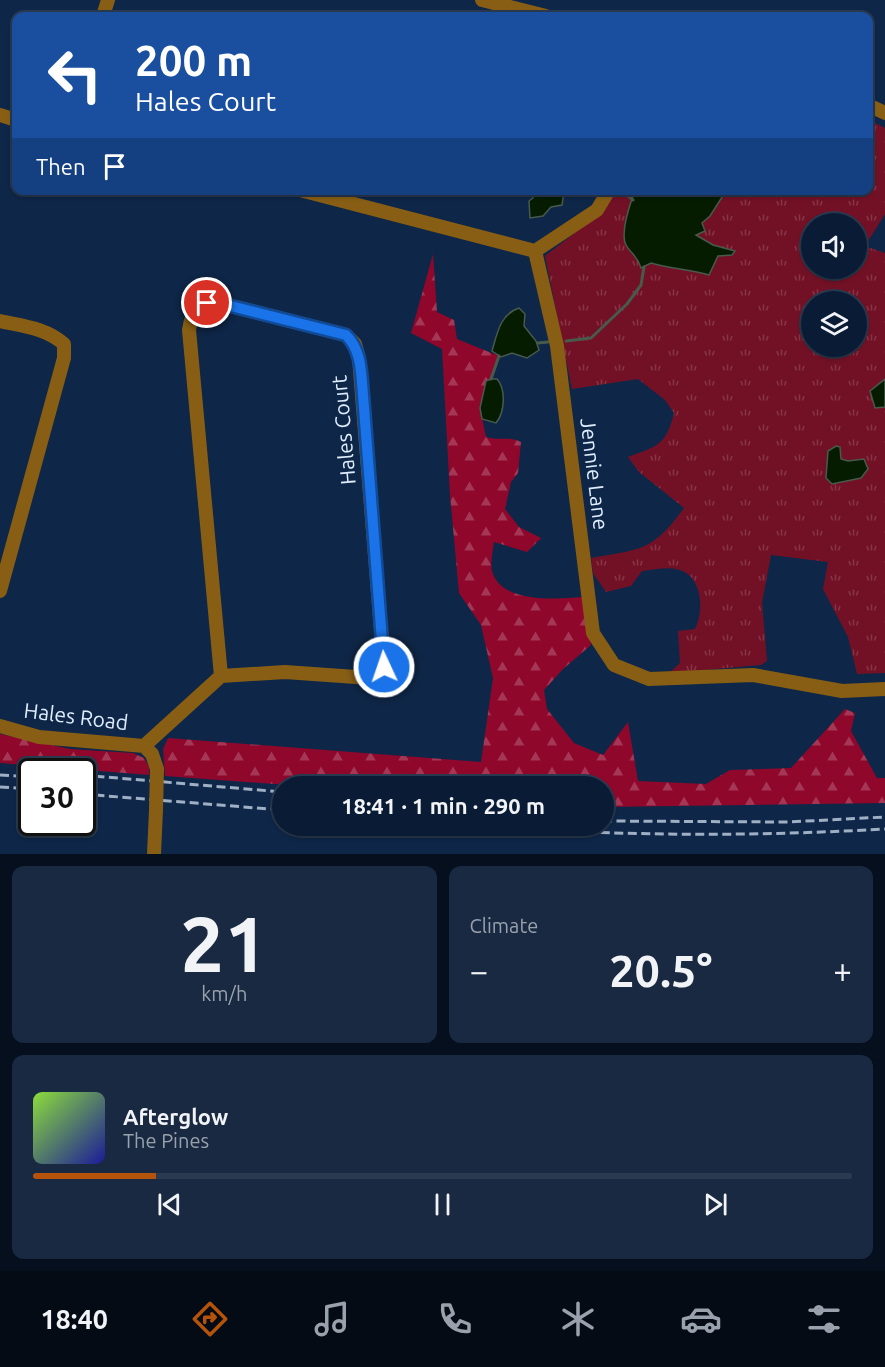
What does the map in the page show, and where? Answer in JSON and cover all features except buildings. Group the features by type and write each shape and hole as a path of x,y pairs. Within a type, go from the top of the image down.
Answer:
{"street":[{"path":"482,0 530,12"},
{"path":"319,195 535,251 597,210 606,195"},
{"name":"Jennie Lane","path":"535,251 557,346 593,633 614,665 649,679 753,675 842,691 885,689"},
{"name":"Hales Court","path":"207,303 219,303 346,335 355,344 362,389 384,667 380,676 369,678 285,672 221,676 189,330 191,318 197,308 207,303"},
{"path":"0,321 43,330 55,335 64,344 64,358 0,591"},
{"path":"144,746 221,676"},
{"name":"Hales Road","path":"0,726 39,737 144,746 155,759 157,769 155,848"}],"green space":[{"path":"873,122 885,128 885,214 867,243 867,213 801,213 801,279 867,279 867,247 885,253 885,673 857,674 848,637 823,589 828,562 771,555 762,603 767,661 761,665 669,673 680,663 678,631 695,629 698,621 699,593 691,577 685,572 672,568 642,571 631,586 606,592 593,573 591,558 634,550 654,541 684,508 639,472 628,457 653,447 664,439 674,413 665,400 638,379 572,389 545,256 602,212 613,195 873,195"},
{"path":"433,254 437,312 454,320 457,339 499,356 491,379 486,381 480,408 486,437 521,442 518,473 511,482 505,509 519,527 541,538 527,552 494,542 492,571 497,582 518,594 545,598 582,597 591,645 563,669 544,690 547,709 574,743 603,755 628,722 638,781 706,784 730,770 791,768 845,709 855,713 851,731 877,778 885,778 885,803 614,807 614,776 272,776 272,784 165,776 163,749 168,738 481,762 493,678 481,625 459,593 450,495 442,349 411,333"},
{"path":"0,734 70,749 133,753 144,758 149,767 149,775 96,771 96,758 18,758 18,764 0,763"}],"shaded area":[{"path":"533,195 563,195 562,205 551,207 543,216 530,218 529,201 533,198"},
{"path":"634,195 723,195 710,216 702,223 705,231 696,235 713,245 735,251 732,255 718,256 709,275 651,263 641,268 624,240 626,218"},
{"path":"519,308 525,314 524,326 536,341 539,350 527,358 512,353 501,357 492,351 498,332 507,315"},
{"path":"497,379 503,394 503,407 496,423 482,419 480,408 486,381"},
{"path":"885,379 885,407 875,408 870,391"},
{"path":"836,446 840,447 841,459 848,461 864,459 868,469 861,478 832,484 826,478 828,451"}],"waterway":[{"path":"627,195 633,200"},
{"path":"566,341 591,338 627,304 641,285 644,267"},
{"path":"538,343 548,342"},
{"path":"491,379 499,356"}],"railway":[{"path":"0,775 18,776"},
{"path":"96,776 272,791"},
{"path":"0,787 18,788"},
{"path":"96,795 272,809"},
{"path":"614,821 788,822 885,817"},
{"path":"614,833 781,833 885,829"}],"route":[{"path":"207,303 219,303 346,335 355,344 363,395 384,667"}]}
